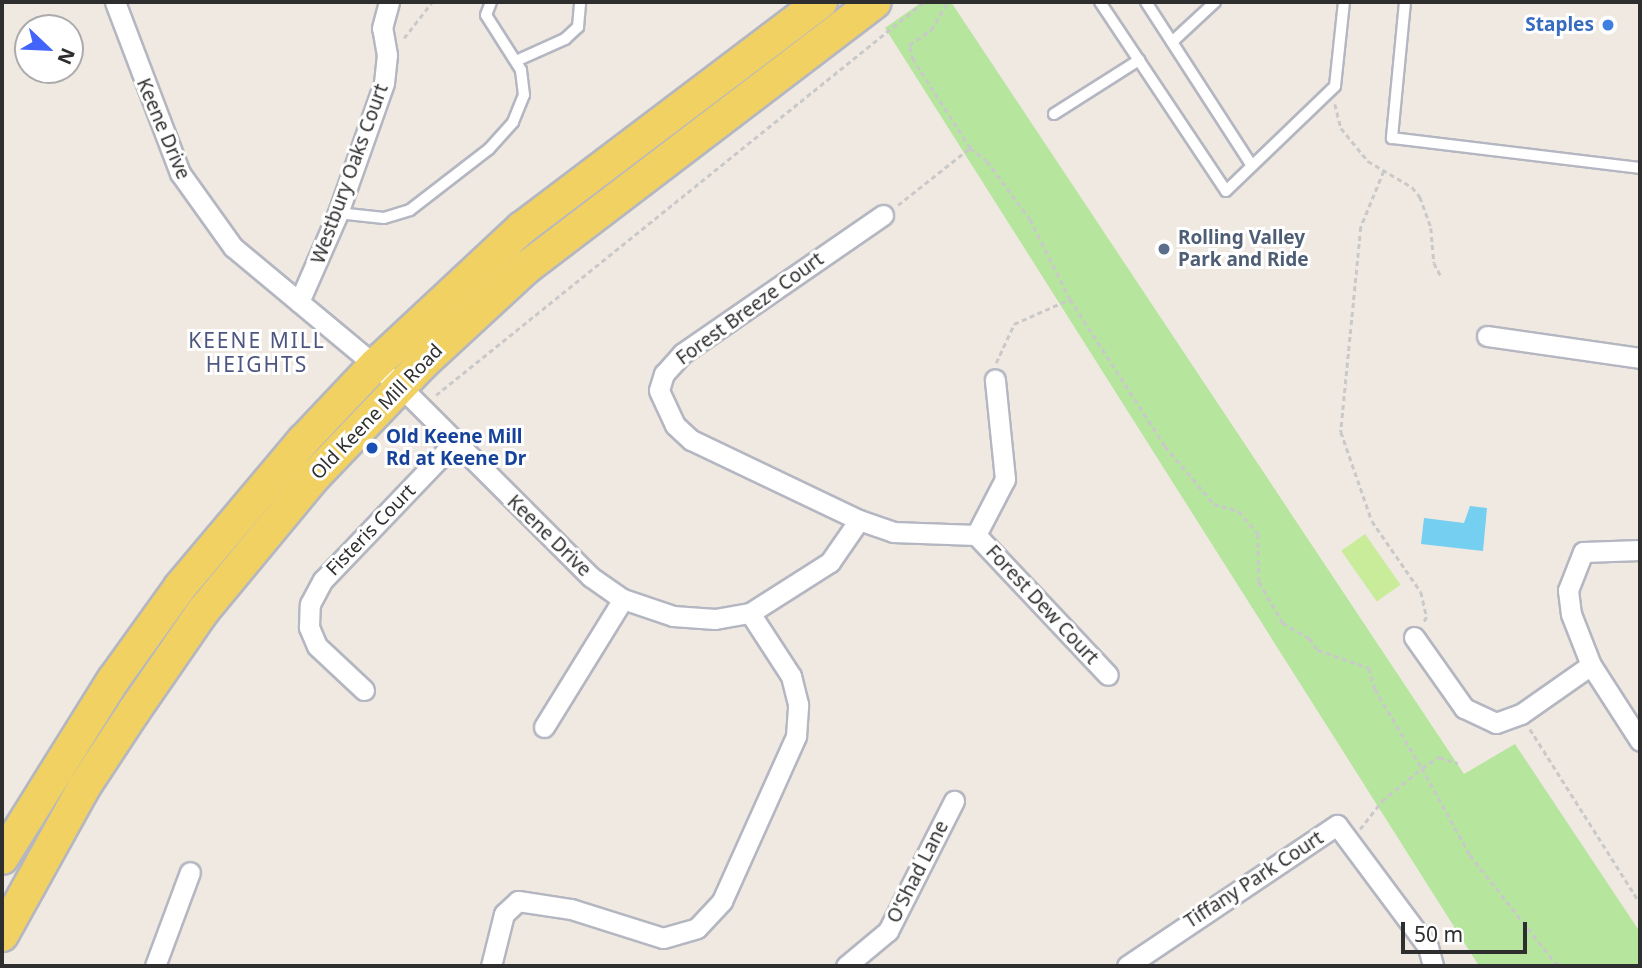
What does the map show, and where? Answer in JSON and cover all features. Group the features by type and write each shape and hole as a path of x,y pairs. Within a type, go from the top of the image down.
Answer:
{"main road":[{"name":"Old Keene Mill Road","path":"2,858 114,679 180,587 262,488 375,365 522,228 821,2"},
{"name":"Old Keene Mill Road","path":"2,935 84,787 203,611 313,478 410,397 577,226 875,2"}],"street":[{"name":"Keene Drive","path":"115,2 165,140 192,194 233,247 410,397 591,577 623,599 673,617 708,619 750,613 830,562 859,520"},
{"name":"Westbury Oaks Court","path":"299,302 338,214 384,83 387,55 382,28 389,2"},
{"name":"Forest Breeze Court","path":"859,520 691,440 675,425 659,390 664,374 683,353 883,215"},
{"path":"1487,336 1640,358"},
{"path":"859,520 893,533 976,535 1005,480 995,380"},
{"name":"Fisteris Court","path":"364,690 317,646 309,627 310,604 323,580 454,443"},
{"name":"Forest Dew Court","path":"976,535 1108,675"},
{"path":"1640,550 1600,548 1577,557 1569,579 1571,614 1591,665 1640,741"},
{"path":"544,727 623,599"},
{"path":"491,966 504,914 518,901 571,909 663,938 696,928 722,901 796,736 798,704 791,676 750,613"},
{"path":"1414,637 1464,708 1496,723 1521,714 1591,665"},
{"name":"O'Shad Lane","path":"846,966 888,931 954,801"},
{"name":"Tiffany Park Court","path":"1132,964 1337,825 1427,947 1433,966"},
{"path":"155,966 190,872"}],"lane":[{"path":"338,214 384,218 410,210 489,149 513,122 524,95 516,61 486,15 491,2"},
{"path":"516,61 565,39 578,27 580,2"},
{"path":"1100,2 1226,191 1335,86 1344,2"},
{"path":"1146,2 1252,166"},
{"path":"1172,42 1215,2"},
{"path":"1405,2 1392,138 1640,168"},
{"path":"1054,114 1139,60"}],"path":[{"path":"387,55 432,2"},
{"path":"410,397 924,2"},
{"path":"948,2 931,30 909,45 913,60 970,148 987,160 1030,219 1070,299 1165,446 1213,504 1239,511 1258,534 1259,582 1283,623 1309,638 1318,650 1369,668 1375,689 1470,855 1558,966"},
{"path":"1335,86 1341,128 1368,161 1412,187 1420,197 1430,228 1434,263 1441,276"},
{"path":"883,215 970,148"},
{"path":"1384,171 1361,227 1340,432 1372,521 1421,592 1427,617 1414,637"},
{"path":"995,380 996,362 1014,324 1070,299"},
{"path":"1521,714 1605,853 1614,859 1640,903"},
{"path":"1350,843 1382,801 1422,768 1439,757 1458,763"}],"green space":[{"path":"922,2 951,2 1464,774 1515,744 1640,932 1640,966 1479,966 885,28"},
{"path":"1365,534 1401,585 1377,601 1341,551"}],"water":[{"path":"1470,506 1487,508 1483,551 1421,544 1424,518 1464,523"}],"place":[{"name":"Staples","path":"1608,25"},
{"name":"Rolling Valley Park and Ride","path":"1164,249"},
{"name":"Old Keene Mill Rd at Keene Dr","path":"372,448"}],"district":[{"name":"KEENE MILL HEIGHTS","path":"257,352"}]}
